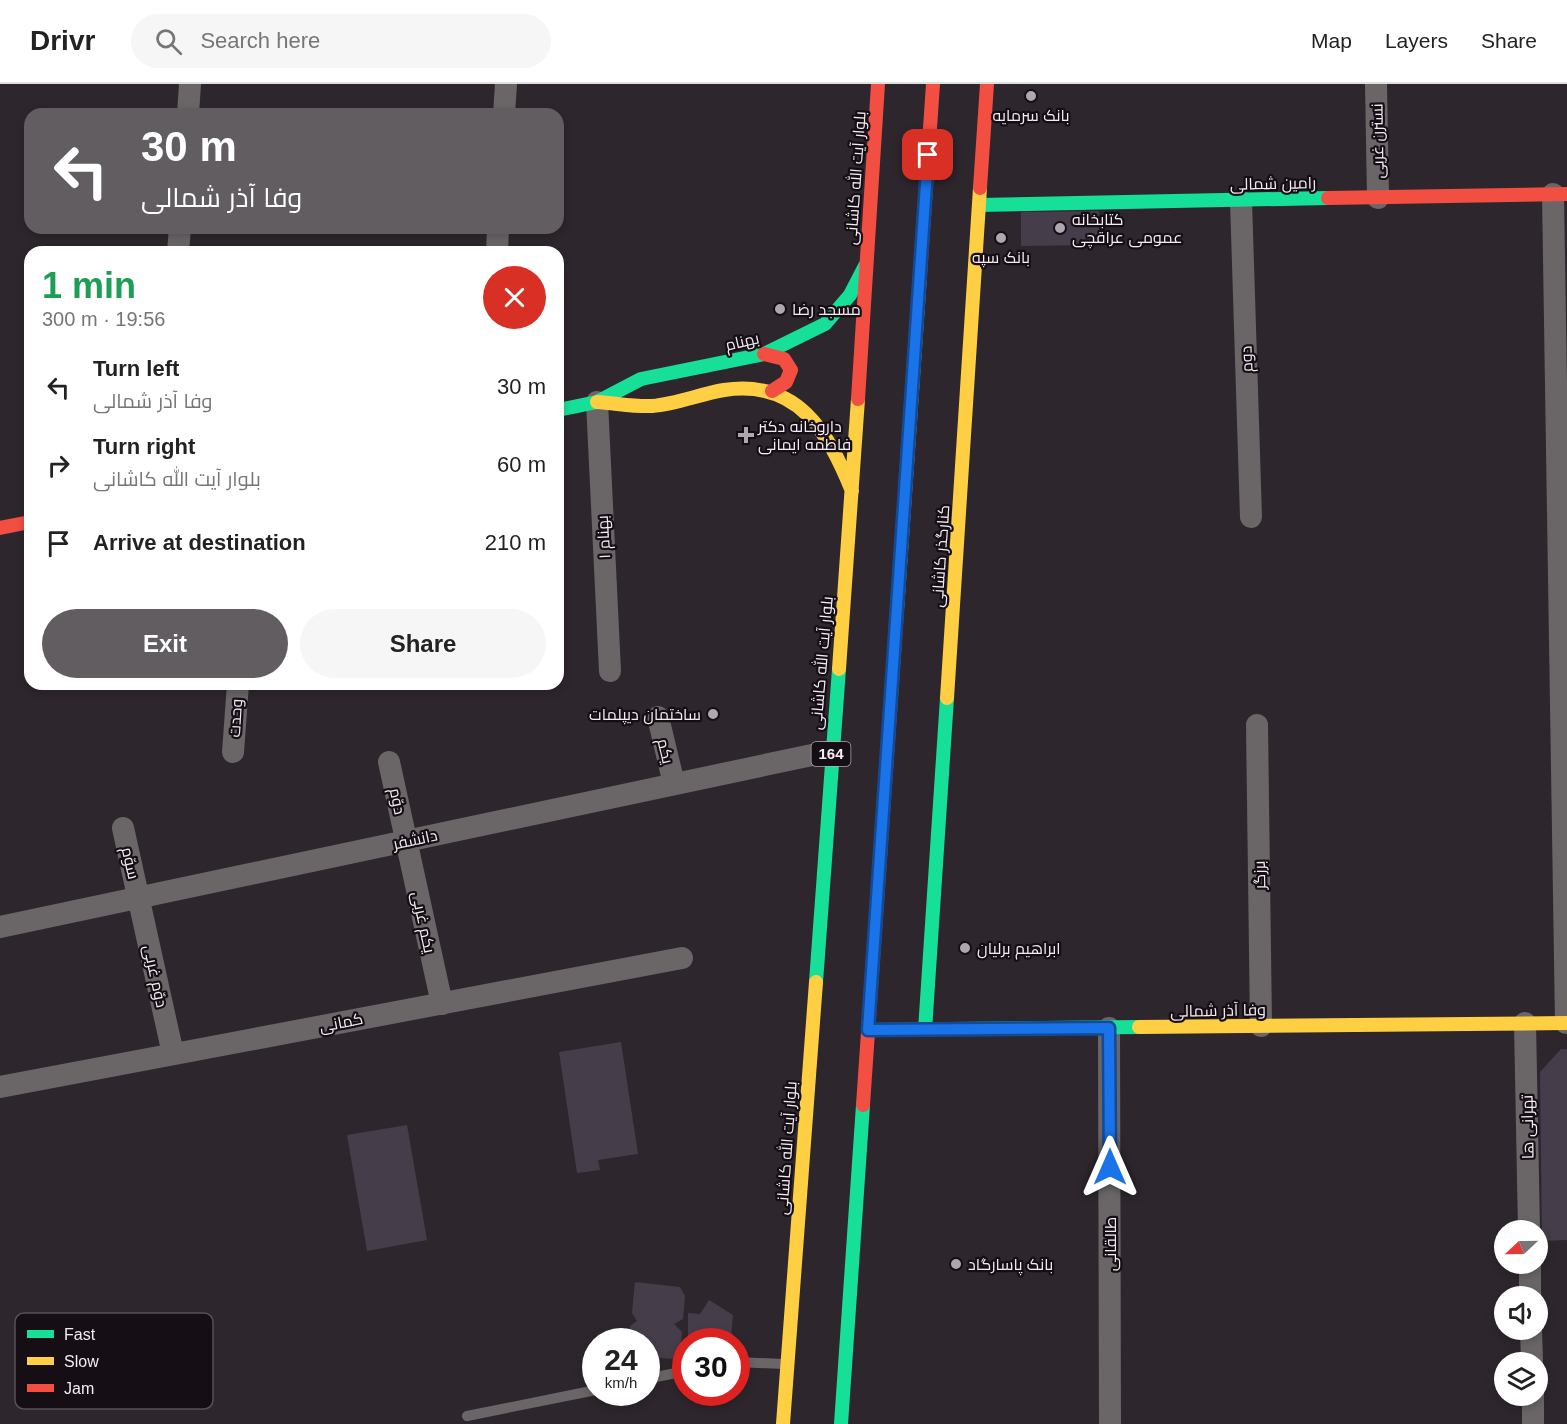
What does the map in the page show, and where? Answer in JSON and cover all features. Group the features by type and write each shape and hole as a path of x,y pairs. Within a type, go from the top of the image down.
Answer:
{"main road":[{"name":"بلوار آیت الله کاشانی","path":"783,1424 852,490 878,84"},
{"path":"841,1424 933,84"},
{"name":"کنارگذر کاشانی","path":"925,1030 987,84"},
{"name":"رامین شمالی","path":"979,205 1560,194"},
{"name":"بهنام","path":"564,409 597,402 641,379 764,354 825,324 850,295 865,266"},
{"path":"764,354 784,359 791,370 786,382 772,391"},
{"name":"بهنام","path":"597,402 644,406 734,389 772,391 799,405 817,421 837,454 852,490"},
{"path":"0,528 24,523"},
{"name":"وفا آذر شمالی","path":"868,1030 1567,1023"}],"street":[{"path":"188,108 190,84"},
{"path":"504,108 506,84"},
{"name":"نسترن غربی","path":"1376,84 1378,198"},
{"path":"1560,194 1567,1023"},
{"name":"دوم","path":"1241,201 1251,517"},
{"name":"بهنام ۱","path":"597,402 610,671"},
{"name":"وحدت","path":"233,752 238,690"},
{"name":"یکم","path":"658,717 674,784"},
{"name":"برزگر","path":"1257,725 1261,1026"},
{"name":"دانشفر","path":"0,927 831,751"},
{"name":"دوّم","path":"389,762 407,841"},
{"name":"سوّم","path":"123,828 139,898"},
{"name":"یکم غربی","path":"407,841 442,1004"},
{"name":"دوّم غربی","path":"139,898 173,1054"},
{"name":"کمانی","path":"0,1086 682,958"},
{"name":"تهرانی ها","path":"1525,1023 1529,1220"},
{"name":"طالقانی","path":"1109,1028 1110,1424"},
{"path":"1533,1406 1533,1424"}],"lane":[{"path":"750,1363 787,1364"},
{"path":"466,1416 582,1393"}],"building":[{"name":"کتابخانه عمومی عراقچی","path":"1099,211 1099,245 1021,246 1021,212"},
{"path":"621,1042 638,1154 598,1160 600,1170 577,1173 559,1052"},
{"path":"1561,1049 1567,1049 1567,1240 1548,1241 1548,1220 1542,1220 1540,1072"},
{"path":"407,1125 427,1240 367,1251 347,1135"},
{"path":"635,1282 680,1287 685,1296 683,1319 674,1324 678,1328 672,1328 672,1359 660,1358 660,1328 630,1328 637,1321 632,1313"},
{"path":"709,1300 733,1315 732,1328 688,1328 688,1313 700,1314"}],"traffic: fast":[{"path":"979,205 1328,198"},
{"path":"564,409 597,402 641,379 764,354 825,324 850,295 865,266"},
{"path":"816,982 839,669"},
{"path":"925,1030 947,698"},
{"path":"868,1030 1139,1027"},
{"path":"841,1424 863,1105"}],"traffic: slow":[{"path":"947,698 980,188"},
{"path":"897,610 920,275"},
{"path":"597,402 652,406 724,390 750,389 772,393 791,402 807,414 832,449 852,491"},
{"path":"839,669 858,399"},
{"path":"783,1424 816,982"},
{"path":"1139,1027 1567,1023"}],"traffic: jam":[{"path":"858,399 878,84"},
{"path":"920,275 933,84"},
{"path":"980,188 987,84"},
{"path":"1328,198 1567,194"},
{"path":"764,354 784,359 791,370 786,382 772,391"},
{"path":"0,528 24,523"},
{"path":"863,1105 897,610"}],"place":[{"name":"بانک سرمایه","path":"1031,96"},
{"name":"کتابخانه عمومی عراقچی","path":"1060,228"},
{"name":"بانک سپه","path":"1001,238"},
{"name":"مسجد رضا","path":"780,309"},
{"name":"داروخانه دکتر فاطمه ایمانی","path":"746,435"},
{"name":"ساختمان دیپلمات","path":"713,714"},
{"name":"ابراهیم برلیان","path":"965,948"},
{"name":"بانک پاسارگاد","path":"956,1264"}],"route":[{"path":"928,155 868,1030 1109,1028 1110,1167"}]}
